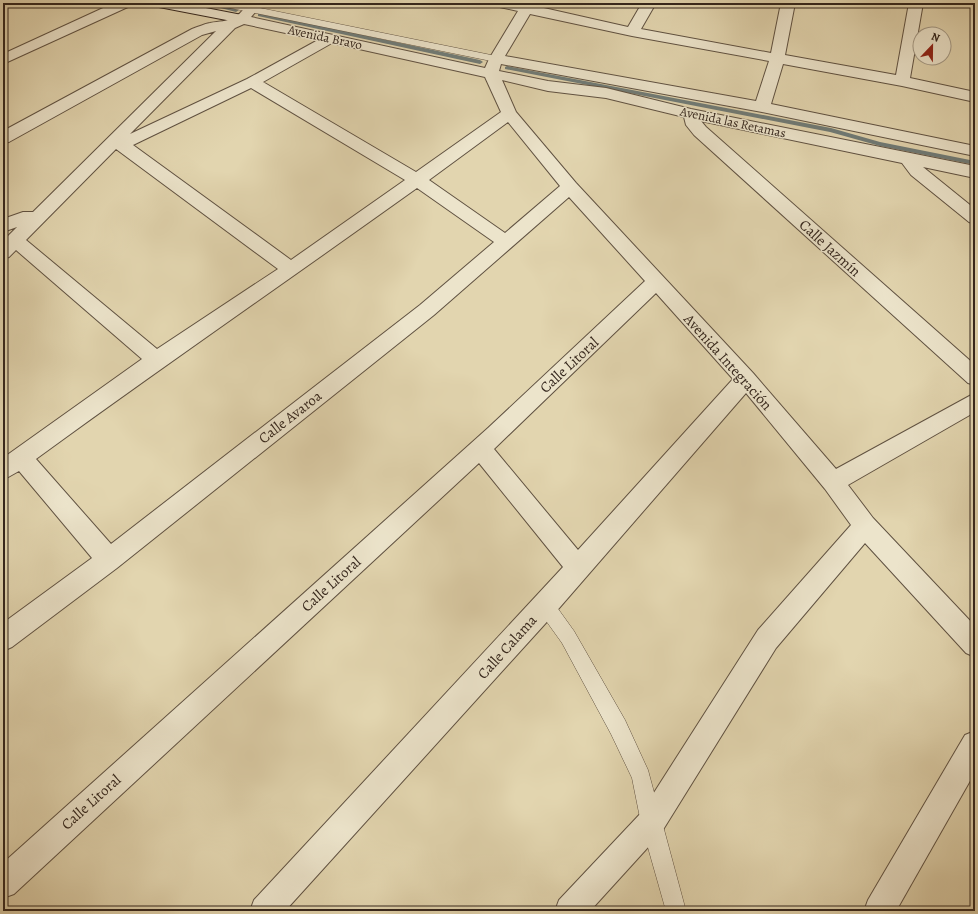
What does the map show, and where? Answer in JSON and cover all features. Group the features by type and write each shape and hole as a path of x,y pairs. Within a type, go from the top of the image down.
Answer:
{"street":[{"path":"3,60 125,3"},
{"name":"Avenida Bravo","path":"159,3 249,10 330,38 493,66"},
{"path":"500,3 528,6 632,32 902,81 975,97"},
{"path":"632,32 649,3"},
{"path":"762,108 777,58 788,3"},
{"path":"902,81 916,3"},
{"path":"528,6 493,66 762,108 975,151"},
{"path":"3,138 197,32 249,10"},
{"path":"156,360 9,246 118,143 249,10"},
{"path":"118,143 252,82 319,46 330,38"},
{"name":"Avenida Integración","path":"493,66 509,113 570,187 746,379 833,482 865,526 975,644"},
{"name":"Avenida las Retamas","path":"493,66 548,86 606,93 691,114 975,172"},
{"path":"252,82 417,180 506,242"},
{"path":"109,560 12,463 156,360 291,269 509,113"},
{"name":"Calle Jazmín","path":"691,114 694,125 700,131 975,377"},
{"path":"118,143 291,269"},
{"path":"910,158 911,164 917,171 975,218"},
{"name":"Calle Avaroa","path":"3,638 109,560 427,310 570,187"},
{"path":"3,226 23,218 39,218"},
{"name":"Calle Litoral","path":"3,883 480,448 656,282"},
{"name":"Calle Calama","path":"265,911 545,605 746,379"},
{"path":"833,482 975,402"},
{"path":"480,448 578,568"},
{"path":"570,911 651,823 767,639 865,526"},
{"path":"879,911 975,745"}],"lane":[{"path":"222,3 493,66"},
{"path":"545,605 568,637 618,727 641,777 651,823 676,911"}],"waterway":[{"path":"203,3 236,10"},
{"path":"260,15 480,62"},
{"path":"507,68 831,130 880,144 975,163"}]}
